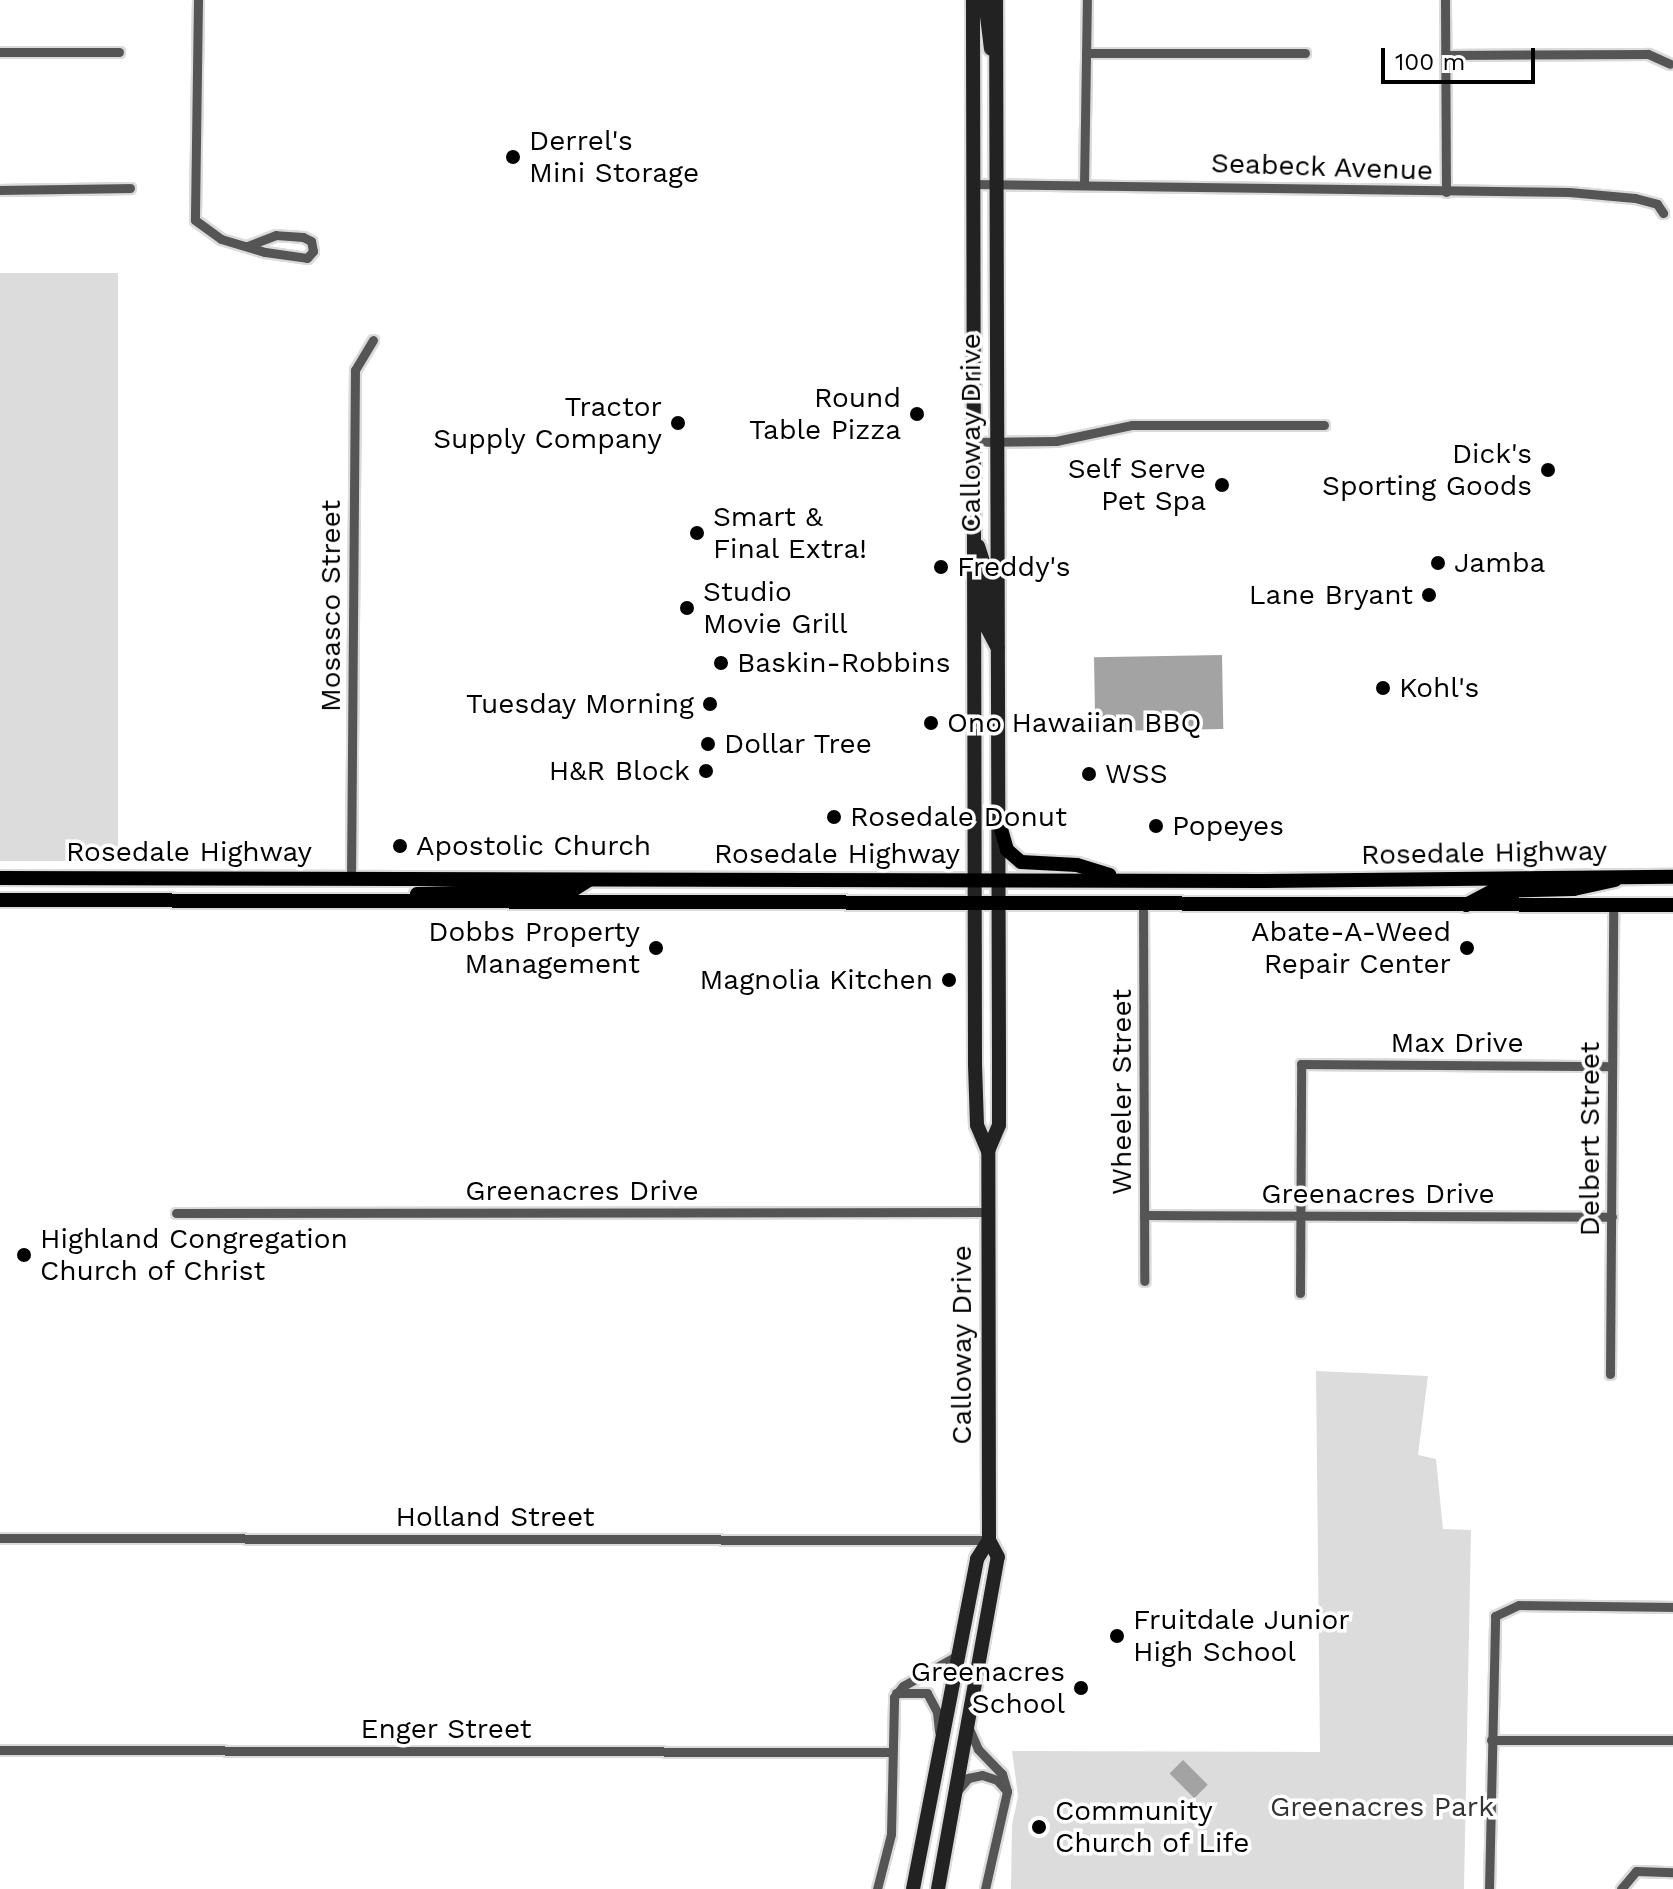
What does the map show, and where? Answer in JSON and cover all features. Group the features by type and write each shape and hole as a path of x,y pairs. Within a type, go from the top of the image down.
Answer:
{"main road":[{"name":"Calloway Drive","path":"938,1889 998,1557 989,1540 988,1151 977,1125 973,0"},
{"path":"985,0 985,31 996,60"},
{"name":"Calloway Drive","path":"988,1151 999,1125 1001,829 996,0"},
{"path":"974,534 986,571 985,624 998,648"},
{"path":"1001,829 1007,850 1021,862 1077,865 1142,880"},
{"path":"1466,905 1492,891 1574,889 1622,877"},
{"name":"Rosedale Highway","path":"0,878 1142,880 1673,877"},
{"path":"0,888 113,887 154,878"},
{"path":"369,901 442,890 573,890 590,879"},
{"path":"593,902 605,889 668,888 701,880"},
{"name":"Rosedale Highway","path":"0,900 1673,905"},
{"name":"Calloway Drive","path":"913,1889 977,1559 989,1540"}],"street":[{"path":"198,0 195,220 221,239 247,246 298,257 313,251 311,241 303,237 276,235 247,246"},
{"path":"1084,185 1087,0"},
{"path":"1445,0 1446,192"},
{"path":"0,52 119,52"},
{"path":"1086,53 1305,53"},
{"path":"1446,55 1648,54 1670,64"},
{"name":"Seabeck Avenue","path":"973,184 1602,194 1657,204 1663,213"},
{"path":"0,190 130,188"},
{"name":"Mosasco Street","path":"351,878 355,370 373,340"},
{"path":"974,442 1056,441 1132,425 1324,425"},
{"name":"Wheeler Street","path":"1143,902 1144,1281"},
{"name":"Delbert Street","path":"1610,1374 1613,905"},
{"name":"Max Drive","path":"1300,1215 1301,1064 1612,1066"},
{"name":"Greenacres Drive","path":"176,1213 988,1212"},
{"name":"Greenacres Drive","path":"1144,1215 1612,1217"},
{"path":"1300,1215 1300,1293"},
{"name":"Holland Street","path":"0,1538 989,1540"},
{"path":"1489,1889 1492,1625 1501,1610 1519,1605 1673,1607"},
{"path":"896,1693 958,1655"},
{"path":"896,1693 927,1693 937,1712 940,1742"},
{"path":"877,1889 891,1834 896,1693"},
{"path":"969,1727 978,1749 1002,1774 1007,1791 985,1889"},
{"path":"1491,1740 1673,1740"},
{"name":"Enger Street","path":"0,1750 892,1752"},
{"path":"953,1796 968,1778 982,1775 1007,1791"},
{"path":"1621,1889 1629,1875 1648,1869 1673,1872"}],"green space":[{"path":"0,273 118,273 118,861 0,861"},
{"name":"Greenacres Park","path":"1316,1371 1428,1376 1418,1455 1436,1459 1443,1529 1471,1530 1464,1889 1011,1889 1012,1825 1018,1796 1012,1751 1320,1752"}],"shaded area":[{"path":"1222,655 1223,729 1095,731 1094,657"},
{"path":"1183,1760 1208,1785 1194,1798 1170,1773"}],"place":[{"name":"Derrel's Mini Storage","path":"513,157"},
{"name":"Round Table Pizza","path":"917,414"},
{"name":"Tractor Supply Company","path":"678,423"},
{"name":"Dick's Sporting Goods","path":"1548,470"},
{"name":"Self Serve Pet Spa","path":"1222,485"},
{"name":"Smart & Final Extra!","path":"697,533"},
{"name":"Jamba","path":"1438,563"},
{"name":"Freddy's","path":"941,567"},
{"name":"Lane Bryant","path":"1429,595"},
{"name":"Studio Movie Grill","path":"687,608"},
{"name":"Baskin-Robbins","path":"721,663"},
{"name":"Kohl's","path":"1383,688"},
{"name":"Tuesday Morning","path":"710,704"},
{"name":"Ono Hawaiian BBQ","path":"931,723"},
{"name":"Dollar Tree","path":"708,744"},
{"name":"H&R Block","path":"706,771"},
{"name":"WSS","path":"1089,774"},
{"name":"Rosedale Donut","path":"834,817"},
{"name":"Popeyes","path":"1156,826"},
{"name":"Apostolic Church","path":"400,846"},
{"name":"Dobbs Property Management","path":"656,948"},
{"name":"Abate-A-Weed Repair Center","path":"1467,948"},
{"name":"Magnolia Kitchen","path":"949,980"},
{"name":"Highland Congregation Church of Christ","path":"24,1255"},
{"name":"Fruitdale Junior High School","path":"1117,1636"},
{"name":"Greenacres School","path":"1081,1688"},
{"name":"Community Church of Life","path":"1039,1827"}]}
